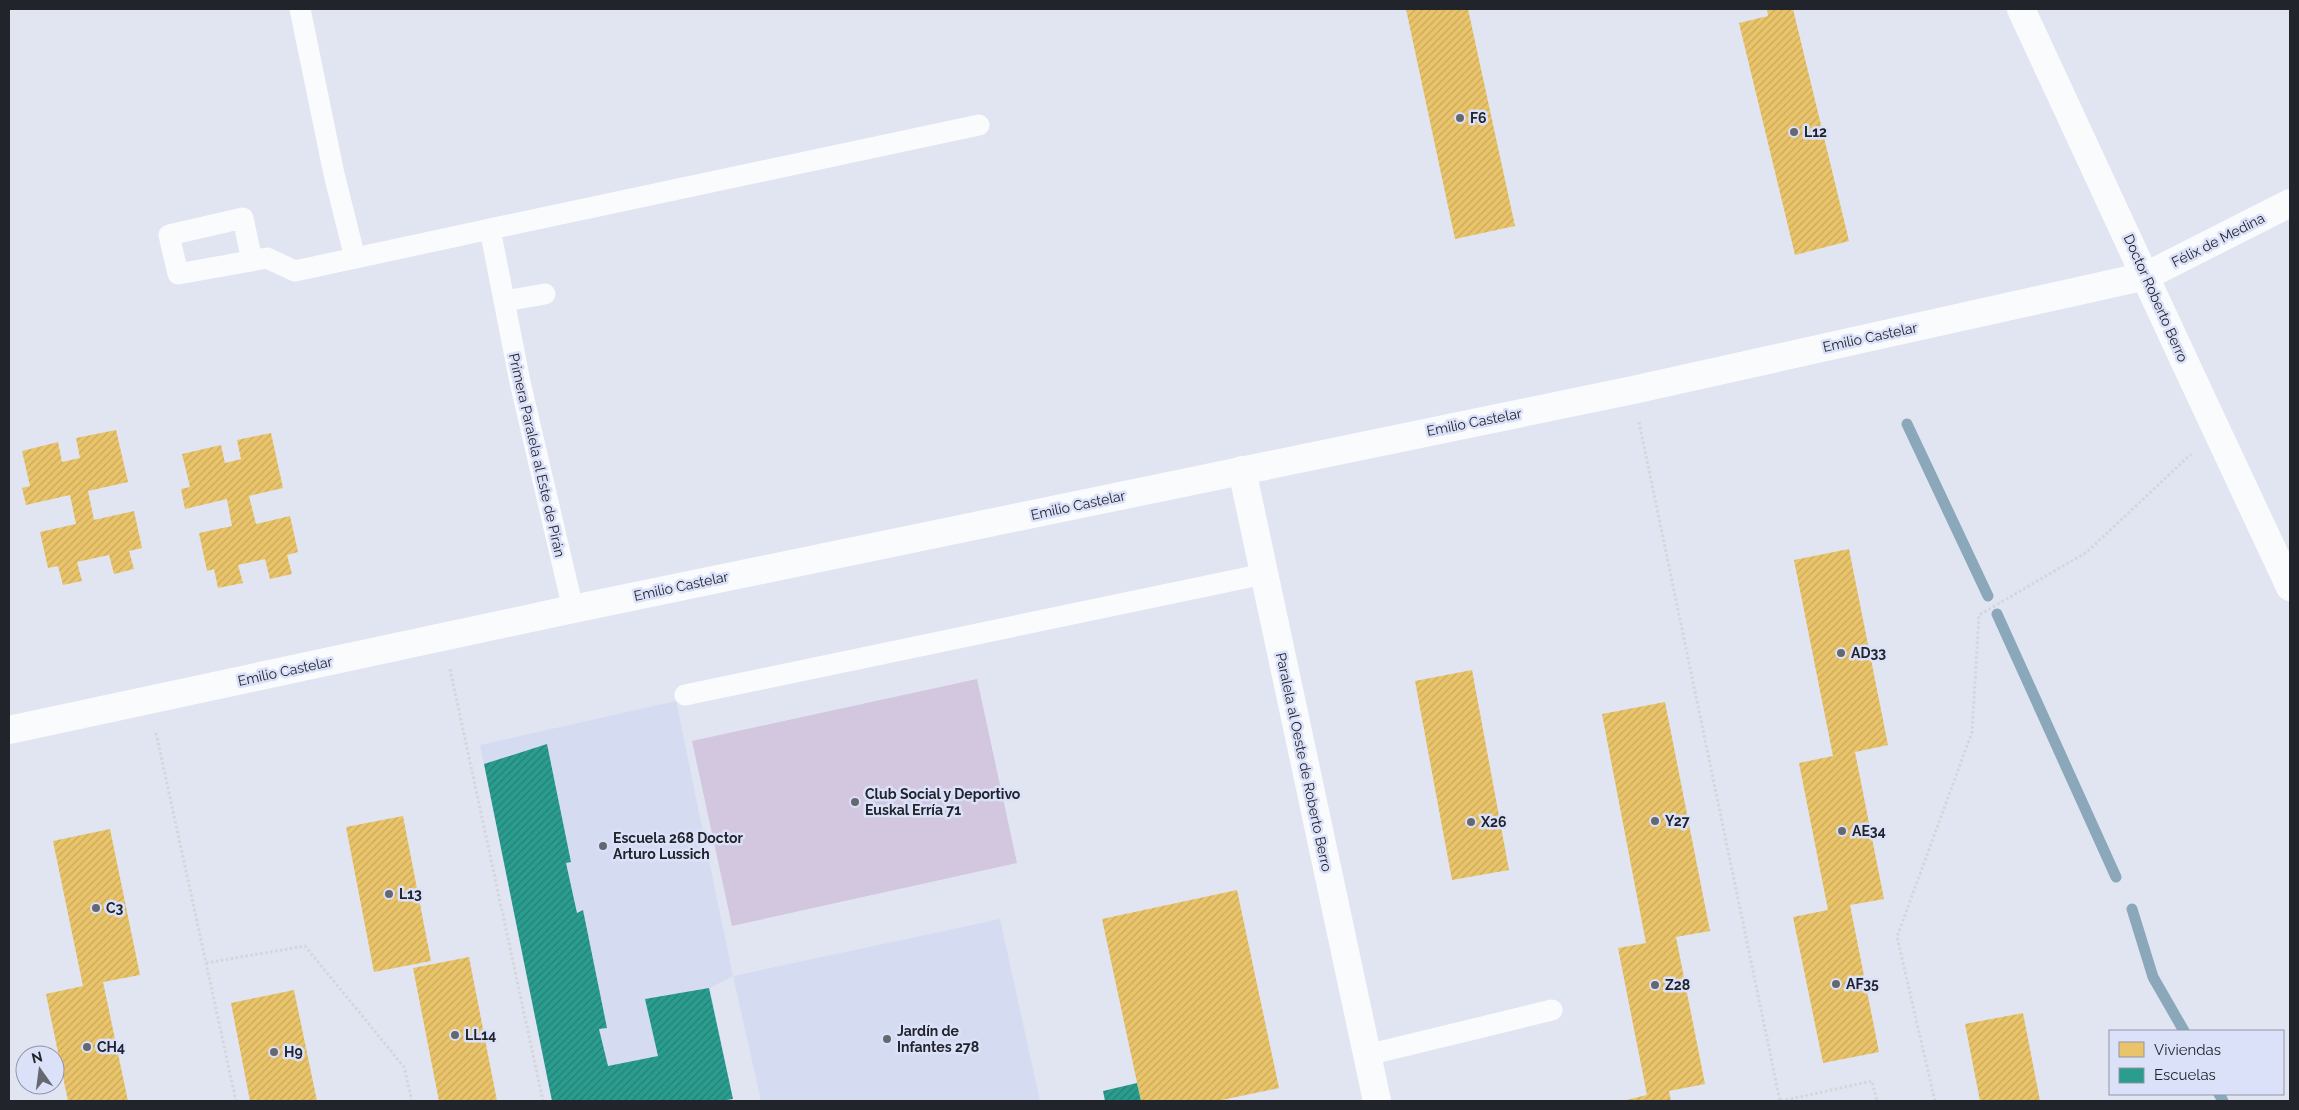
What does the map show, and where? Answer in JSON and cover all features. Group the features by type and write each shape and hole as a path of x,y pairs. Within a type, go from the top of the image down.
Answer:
{"street":[{"name":"Doctor Roberto Berro","path":"2021,9 2290,587"},
{"name":"Félix de Medina","path":"2146,276 2290,202"},
{"name":"Emilio Castelar","path":"9,730 443,636 1633,390 2146,276"},
{"name":"Paralela al Oeste de Roberto Berro","path":"1242,470 1377,1101"}],"lane":[{"path":"300,9 334,174 355,258"},
{"path":"252,261 267,258 295,271 979,125"},
{"name":"Primera Paralela al Este de Pirán","path":"490,229 522,391 573,609"},
{"path":"504,301 545,294"},
{"path":"686,695 1264,574"},
{"path":"1367,1055 1552,1010"}],"path":[{"path":"1633,390 1645,459 1781,1101 1872,1081 1877,1101"},
{"path":"1935,1101 1897,936 1972,732 1979,615 2087,552 2216,431"},
{"path":"443,636 543,1101"},
{"path":"149,700 236,1101"},
{"path":"206,964 304,946 404,1067 412,1101"}],"shaded area":[{"name":"Club Social y Deportivo Euskal Erría 71","path":"977,679 1017,863 732,926 692,741"},
{"name":"Escuela 268 Doctor Arturo Lussich","path":"676,701 733,976 710,988 733,1099 720,1101 552,1101 480,745"},
{"name":"Jardín de Infantes 278","path":"1000,919 1040,1101 761,1101 733,976"}],"building: Viviendas":[{"name":"F6","path":"1406,9 1468,9 1515,226 1455,239"},
{"name":"L12","path":"1767,9 1793,9 1849,241 1795,255 1739,23 1768,16"},
{"path":"116,430 128,482 88,491 94,520 134,511 142,548 129,551 134,569 114,574 109,555 77,562 82,581 63,585 58,566 48,568 40,532 76,524 70,495 26,505 22,488 30,486 22,451 58,442 62,462 80,458 76,438"},
{"path":"271,433 283,488 249,496 256,524 290,516 298,552 287,555 292,574 270,579 265,559 238,565 243,583 218,588 214,569 207,571 199,533 232,526 227,499 185,509 181,489 190,487 182,454 221,445 225,463 241,459 237,440"},
{"path":"1849,549 1888,745 1855,752 1884,899 1850,905 1879,1052 1823,1063 1793,917 1828,910 1799,763 1833,756 1794,560"},
{"name":"X26","path":"1472,670 1509,870 1452,880 1415,681"},
{"name":"Y27","path":"1665,702 1710,931 1676,937 1705,1084 1669,1091 1671,1101 1622,1101 1647,1095 1618,948 1646,943 1602,714"},
{"name":"L13","path":"403,816 431,961 374,972 346,827"},
{"path":"110,829 140,975 103,982 128,1101 68,1101 65,1086 65,1045 56,1045 46,994 83,986 53,841"},
{"path":"1237,890 1279,1088 1217,1101 1141,1101 1102,919"},
{"name":"LL14","path":"469,957 497,1101 439,1101 413,968"},
{"name":"H9","path":"294,990 317,1101 250,1101 231,1003"},
{"path":"2023,1013 2040,1101 1980,1101 1965,1024"}],"building: Escuelas":[{"path":"547,744 571,862 566,863 577,913 583,910 607,1028 599,1029 608,1066 658,1056 645,999 709,988 733,1099 720,1101 552,1101 484,764"},
{"path":"1137,1083 1141,1101 1105,1101 1103,1091"}],"waterway":[{"path":"1907,424 1988,596"},
{"path":"1997,614 2116,877"},
{"path":"2132,909 2153,977 2183,1030"},
{"path":"2220,1095 2223,1101"}],"place":[{"name":"F6","path":"1460,118"},
{"name":"L12","path":"1794,132"},
{"name":"AD33","path":"1841,653"},
{"name":"Club Social y Deportivo Euskal Erría 71","path":"855,802"},
{"name":"Y27","path":"1655,821"},
{"name":"X26","path":"1471,822"},
{"name":"AE34","path":"1842,831"},
{"name":"Escuela 268 Doctor Arturo Lussich","path":"603,846"},
{"name":"L13","path":"389,894"},
{"name":"C3","path":"96,908"},
{"name":"AF35","path":"1836,984"},
{"name":"Z28","path":"1655,985"},
{"name":"LL14","path":"455,1035"},
{"name":"Jardín de Infantes 278","path":"887,1039"},
{"name":"CH4","path":"87,1047"},
{"name":"H9","path":"274,1052"}]}
